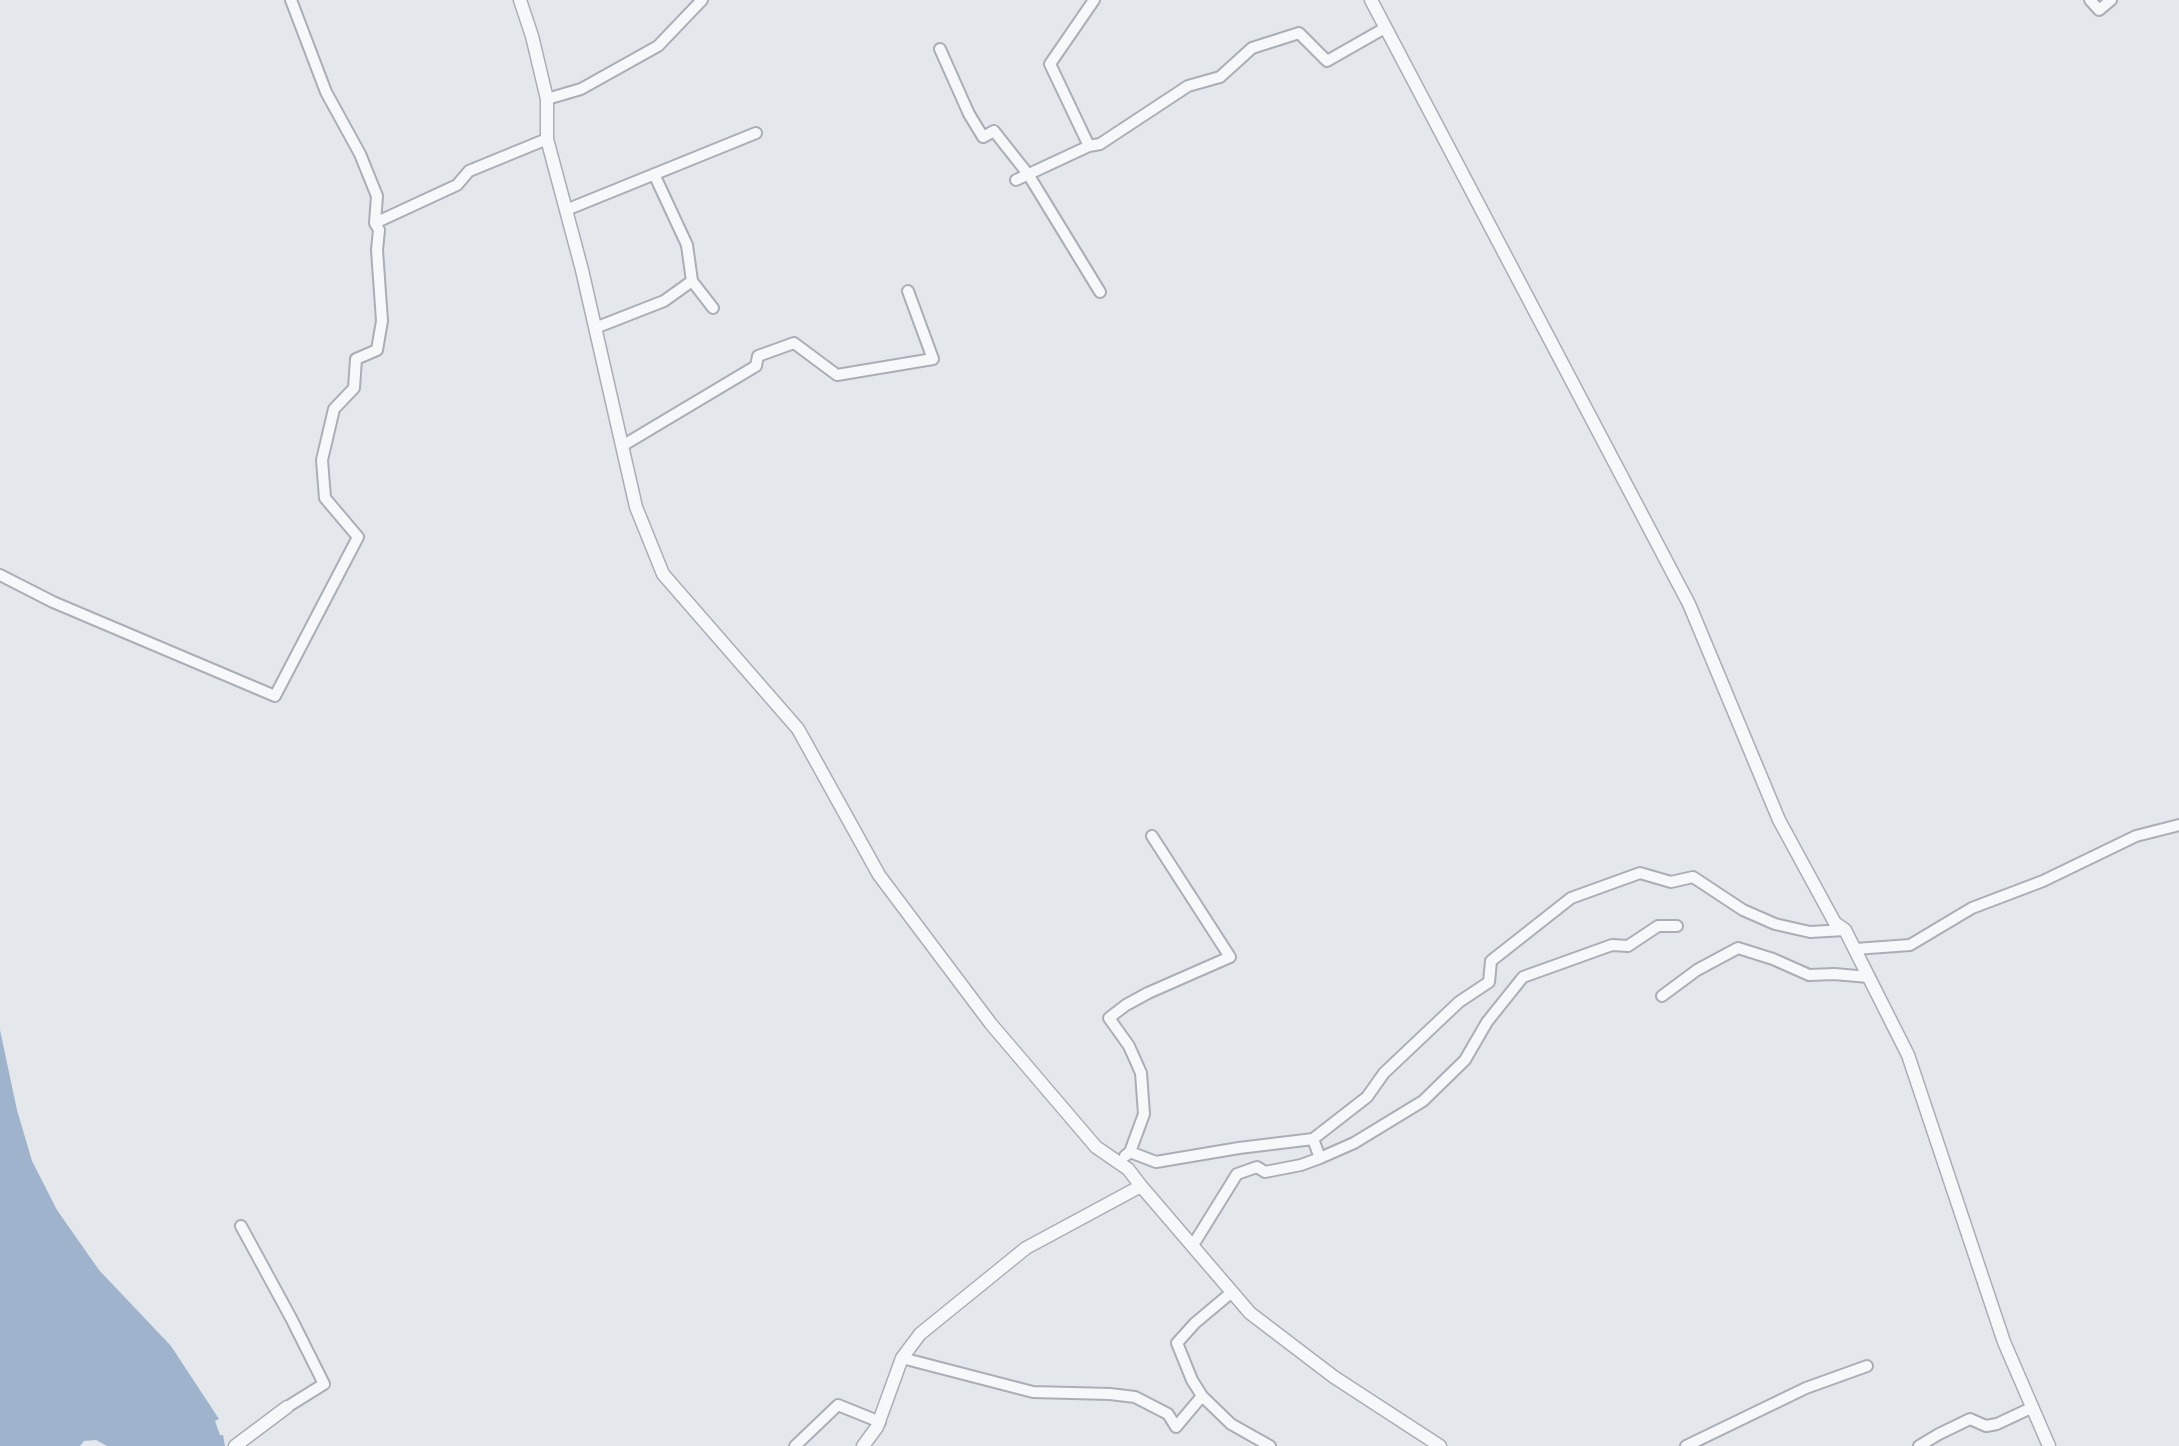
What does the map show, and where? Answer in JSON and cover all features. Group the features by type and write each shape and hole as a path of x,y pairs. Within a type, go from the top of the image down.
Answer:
{"street":[{"path":"0,575 53,602 276,696 358,537 325,498 322,460 334,409 354,388 356,359 377,350 382,321 377,250 379,230 375,223 377,196 360,154 326,92 304,40 291,0"},
{"path":"520,0 532,36 547,99 547,139 595,328 636,507 663,574 798,729 879,875 991,1024 1096,1148 1124,1166 1250,1313 1334,1377 1440,1446"},
{"path":"547,99 581,89 658,46 702,0"},
{"path":"1089,147 1050,64 1094,0"},
{"path":"1371,0 1689,604 1779,820 1835,922 1845,930 1908,1055 2004,1342 2049,1446"},
{"path":"2090,0 2099,10 2111,0"},
{"path":"1016,180 1100,144 1188,86 1220,77 1252,48 1299,33 1327,61 1385,28"},
{"path":"940,49 969,114 983,137 994,131 1028,174 1100,292"},
{"path":"566,210 756,133"},
{"path":"375,223 457,185 469,171 547,139"},
{"path":"654,174 687,245 692,281 713,308"},
{"path":"595,328 664,301 692,281"},
{"path":"622,446 756,366 758,356 794,343 837,375 933,359 908,291"},
{"path":"1855,949 1910,945 1972,908 2043,881 2136,836 2179,825"},
{"path":"1124,1166 1144,1114 1141,1073 1129,1046 1109,1018 1141,997 1230,957 1152,836"},
{"path":"1130,1152 1156,1162 1312,1139 1367,1097 1384,1073 1459,1002 1489,982 1491,961 1571,898 1640,873 1671,882 1693,877 1743,910 1775,924 1810,932 1845,930"},
{"path":"1193,1245 1236,1174 1257,1167 1265,1172 1301,1165 1320,1158 1354,1143 1423,1101 1465,1060 1487,1022 1523,977 1612,945 1628,946 1658,926 1677,926"},
{"path":"1662,996 1697,970 1738,948 1773,958 1809,975 1834,974 1869,977"},
{"path":"1312,1139 1320,1158"},
{"path":"863,1446 880,1422 902,1358 920,1334 1026,1248 1141,1186"},
{"path":"235,1446 287,1407 324,1384 241,1226"},
{"path":"1232,1292 1195,1323 1177,1343 1192,1380 1202,1395 1231,1424 1270,1446"},
{"path":"902,1358 1033,1392 1135,1397 1168,1414 1176,1427 1202,1395"},
{"path":"1686,1446 1806,1388 1867,1366"},
{"path":"795,1446 838,1405 880,1422"},
{"path":"1919,1446 1970,1419 1986,1426 1997,1424 2031,1408"}],"water":[{"path":"0,1030 17,1110 32,1161 57,1210 99,1270 171,1346 219,1419 215,1421 220,1435 223,1435 225,1446 107,1446 96,1440 84,1441 80,1446 0,1446"}]}
